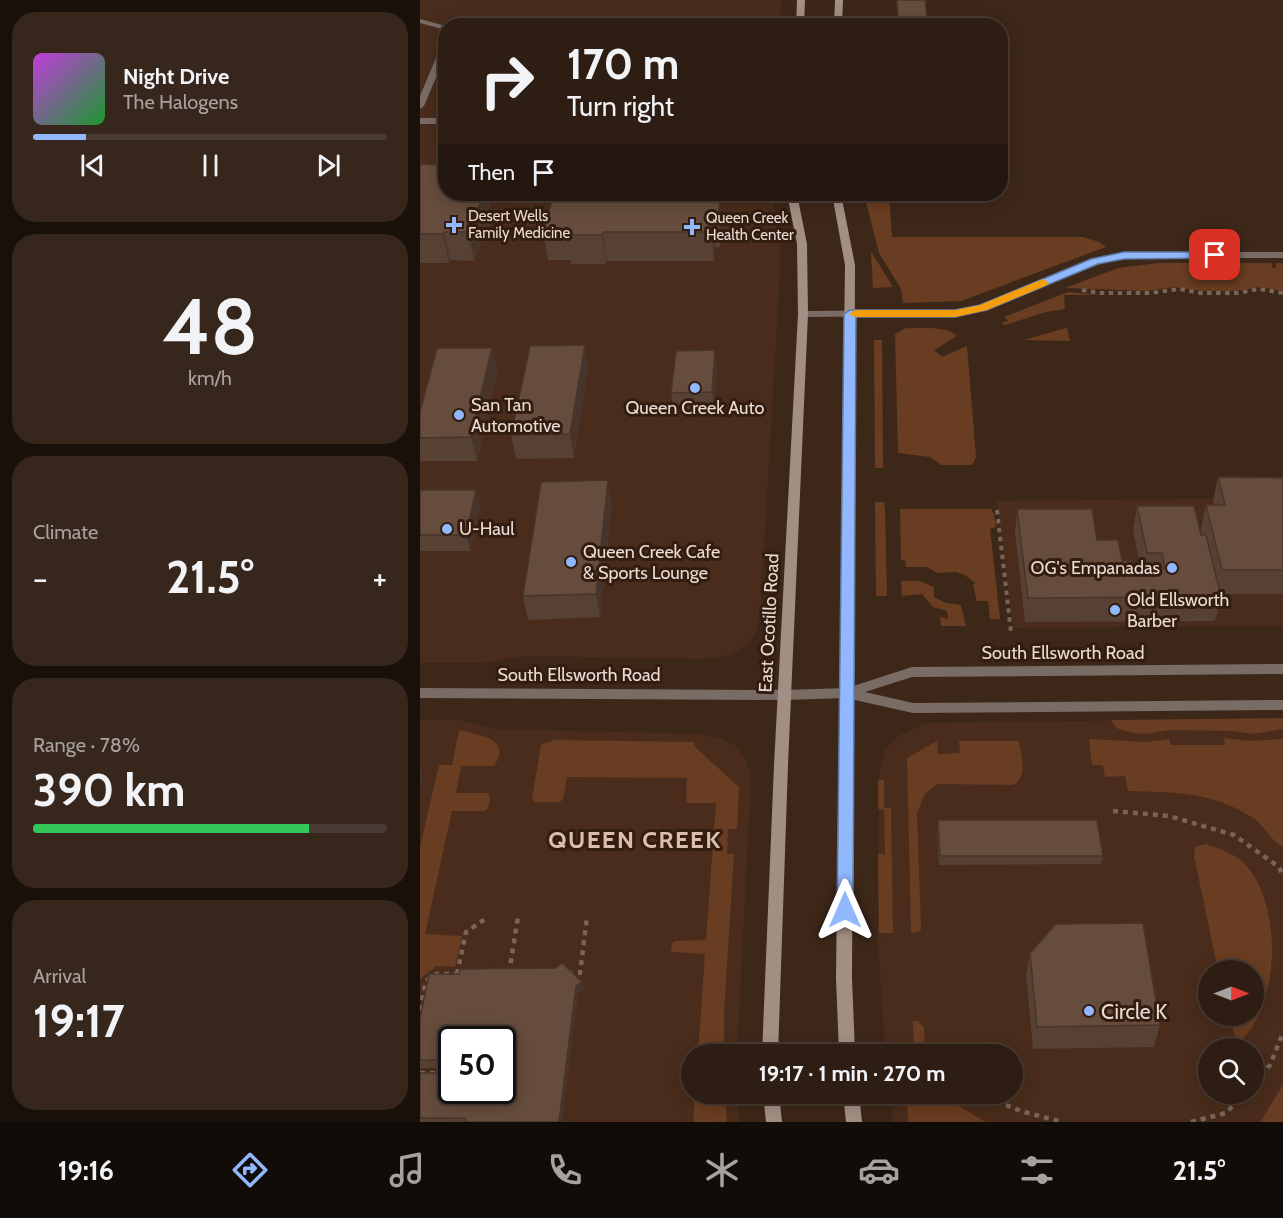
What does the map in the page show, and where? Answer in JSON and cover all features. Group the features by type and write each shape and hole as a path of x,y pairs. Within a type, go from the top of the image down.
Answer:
{"main road":[{"path":"800,18 801,0"},
{"path":"838,18 839,0"},
{"name":"East Ocotillo Road","path":"770,1044 803,314 802,244 793,201"},
{"path":"837,201 850,265 844,978 847,1044"},
{"path":"772,1104 774,1122"},
{"path":"852,1104 854,1122"}],"street":[{"path":"420,21 438,25"},
{"path":"420,106 438,62"},
{"path":"420,121 438,121"},
{"path":"803,314 955,313 983,308 1095,262 1124,255 1283,255"},
{"name":"South Ellsworth Road","path":"846,693 912,672 1283,669"},
{"name":"South Ellsworth Road","path":"420,693 785,695 846,693 914,708 1283,705"}],"path":[{"path":"1080,290 1100,293 1150,293 1179,289 1200,293 1238,293 1258,289 1283,293"},
{"path":"997,510 1011,632"},
{"path":"1113,811 1169,816 1234,835 1280,867 1283,876"},
{"path":"457,974 466,932 488,916"},
{"path":"508,974 518,916"},
{"path":"578,985 588,917"},
{"path":"556,974 580,973"},
{"path":"420,1010 426,981 436,974 468,974"},
{"path":"498,974 520,974"},
{"path":"1264,1072 1270,1065 1283,1033"},
{"path":"420,1072 438,1072"},
{"path":"1003,1104 1062,1122"},
{"path":"1191,1122 1226,1113 1235,1104"}],"shaded area":[{"path":"420,0 781,0 780,18 438,18 438,201 773,201 781,256 760,619 754,637 743,648 730,655 704,659 523,656 484,663 420,663"},
{"path":"866,201 889,201 892,237 1083,237 1106,247 961,301 903,303 901,289 879,253"},
{"path":"872,253 893,287 873,288"},
{"path":"1159,263 1271,263 1273,268 1276,268 1276,263 1283,263 1283,291 1261,287 1235,291 1202,291 1174,287 1146,291 1065,288 1118,268"},
{"path":"1068,292 1100,295 1064,295 1065,309 1046,312 1005,325 1001,323 1008,321 1004,317"},
{"path":"906,328 946,330 957,336 934,350 942,357 967,346 976,457 972,465 941,465 930,457 898,453 895,334"},
{"path":"1067,328 1070,341 1024,340 1062,329"},
{"path":"874,340 882,340 883,468 875,468"},
{"path":"1283,498 1283,626 1013,628 997,501"},
{"path":"875,502 884,502 885,509 887,596 876,596"},
{"path":"900,509 991,509 996,527 990,529 1000,619 990,619 988,601 977,601 973,585 975,583 965,575 956,572 937,573 927,567 906,567 905,560 901,560"},
{"path":"901,581 920,581 934,587 934,597 946,603 961,605 966,626 941,626 940,617 948,619 947,611 933,607 922,594 902,596"},
{"path":"1283,718 1283,1122 893,1122 891,1104 1023,1104 1023,1044 884,1044 878,941 879,772 885,750 900,735 929,723"},
{"path":"1283,718 1283,729 1254,734 1232,731 1170,730 1146,734 1133,733 1116,728 1111,720"},
{"path":"420,720 458,720 495,729 701,734 723,739 736,746 744,756 751,773 737,1044 681,1044 681,1104 738,1104 739,1122 420,1122"},
{"path":"459,730 491,739 499,749 499,757 494,766 461,766 456,793 488,793 490,798 488,808 484,811 452,811 425,934 462,936 455,967 436,966 420,979 420,847 439,765 452,765"},
{"path":"1224,738 1250,741 1283,739 1283,847 1253,818 1223,803 1193,795 1128,791 1125,776 1105,777 1103,765 1092,765 1089,739 1146,742 1169,739 1171,745 1225,745"},
{"path":"554,740 694,742 694,746 739,787 737,829 728,829 727,854 734,854 724,1044 699,1044 705,954 671,952 672,943 675,941 706,940 716,803 686,803 687,778 567,777 563,799 560,802 534,802 532,798 541,745"},
{"path":"937,741 938,754 960,753 959,741 1019,741 1022,771 1021,777 1013,785 937,784 925,794 917,813 921,929 911,933 907,758"},
{"path":"878,780 884,780 884,808 891,808 893,933 879,933 878,854 885,854 884,810 878,809"},
{"path":"1206,844 1230,854 1243,862 1256,880 1265,901 1272,952 1270,978 1264,1002 1264,960 1216,960 1194,856 1195,847"},
{"path":"913,1021 918,1021 924,1028 925,1044 914,1044"},
{"path":"1231,1026 1252,1026 1243,1038 1236,1038"},
{"path":"1283,1085 1283,1122 1260,1122"},
{"path":"694,1104 726,1104 727,1122 693,1122"},
{"path":"907,1104 956,1104 986,1122 908,1122"}],"building":[{"path":"897,0 925,0 927,18 898,18"},
{"path":"420,164 438,165 438,201 481,201 468,232 420,234"},
{"path":"552,201 720,201 718,218 713,218 712,232 603,232 602,235 567,235 568,231 543,231"},
{"path":"585,345 570,434 511,435 530,346"},
{"path":"437,348 492,348 471,437 420,438 420,412"},
{"path":"715,350 712,392 671,393 676,351"},
{"path":"1218,477 1283,478 1283,570 1222,570 1206,505 1225,505"},
{"name":"Queen Creek Cafe & Sports Lounge","path":"608,480 596,594 523,596 541,482"},
{"path":"420,490 476,490 466,535 420,535"},
{"path":"1137,506 1194,506 1201,535 1206,535 1221,597 1028,598 1017,509 1092,509 1097,540 1118,540 1122,561 1132,561 1133,569 1165,568 1162,553 1147,553"},
{"path":"938,820 1097,820 1103,856 940,856"},
{"name":"Circle K","path":"1143,923 1160,1025 1037,1027 1030,953 1056,924"},
{"path":"562,963 582,982 576,986 559,1122 465,1122 465,1118 420,1118 420,1073 438,1073 438,1104 516,1104 516,1026 438,1026 438,1060 420,1060 420,1019 429,974 459,974 460,969 556,968"}],"slow traffic":[{"path":"855,314 955,313 983,308 1043,283"}],"place":[{"name":"Desert Wells Family Medicine","path":"454,225"},
{"name":"Queen Creek Health Center","path":"692,227"},
{"name":"Queen Creek Auto","path":"695,388"},
{"name":"San Tan Automotive","path":"459,415"},
{"name":"U-Haul","path":"447,529"},
{"name":"Queen Creek Cafe & Sports Lounge","path":"571,562"},
{"name":"OG's Empanadas","path":"1172,568"},
{"name":"Old Ellsworth Barber","path":"1115,610"},
{"name":"Circle K","path":"1089,1011"}],"district":[{"name":"QUEEN CREEK","path":"635,839"}],"route":[{"path":"845,910 850,314 955,313 983,308 1095,262 1124,255 1215,255"}]}
